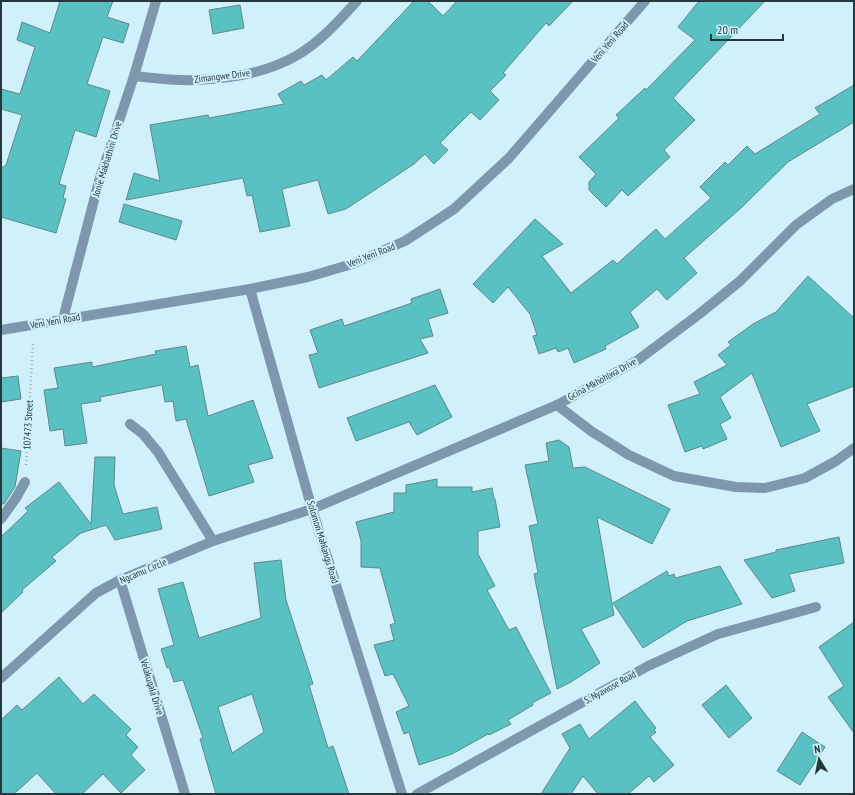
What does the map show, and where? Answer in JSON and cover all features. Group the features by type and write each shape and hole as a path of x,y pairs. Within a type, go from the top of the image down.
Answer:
{"street":[{"name":"Jonie Makhathini Drive","path":"63,319 99,181 134,76 156,1"},
{"name":"Zimangwe Drive","path":"134,76 195,80 245,75 273,67 296,56 328,32 357,1"},
{"name":"Veni Yeni Road","path":"1,330 250,289 308,277 352,264 405,241 454,209 510,158 645,1"},
{"name":"Gcina Mkhohlwa Drive","path":"312,509 557,405 638,360 740,281 796,225 832,199 854,189"},
{"name":"Solomon Mahlangu Road","path":"250,289 312,509 402,794"},
{"path":"557,405 591,431 629,456 674,476 730,486 765,488 805,478 836,461 854,448"},
{"path":"130,424 143,434 158,452 213,541"},
{"path":"1,519 25,482"},
{"name":"Ngcamu Circle","path":"1,678 96,593 120,580 213,541 312,509"},
{"name":"Velakuqala Drive","path":"120,580 185,794"},
{"name":"S. Nyawose Road","path":"417,794 648,666 718,634 816,608"}],"path":[{"name":"107473 Street","path":"25,482 34,324"}],"building":[{"path":"60,1 113,1 107,17 129,24 123,43 103,37 87,84 110,91 96,137 75,130 59,184 66,186 63,198 66,199 56,233 1,217 1,168 6,165 22,115 1,109 1,89 20,94 35,47 17,40 22,22 50,33"},
{"path":"414,1 428,1 443,16 457,1 573,1 549,26 546,23 503,73 506,75 490,91 499,100 480,120 471,112 440,143 448,150 434,164 425,154 414,164 346,209 328,214 318,180 282,189 290,226 260,232 252,195 247,196 243,178 126,200 134,173 160,181 150,125 208,115 209,118 284,104 278,94 301,81 304,85 322,75 326,80 353,57 357,61"},
{"path":"699,1 765,1 673,98 695,120 664,150 670,157 628,196 622,190 606,207 589,190 589,182 596,174 579,157 619,118 616,115 645,88 646,90 695,40 678,27"},
{"path":"240,5 244,28 213,34 209,10"},
{"path":"854,85 854,122 788,162 741,208 684,258 697,273 667,300 657,289 630,312 639,327 605,346 606,349 574,363 568,348 558,352 556,348 539,354 533,336 537,335 530,314 508,287 493,303 473,284 535,219 563,244 542,256 571,293 613,260 617,264 656,229 665,239 711,198 700,187 725,162 728,165 747,146 755,154 820,114 815,108"},
{"path":"124,204 182,221 176,240 119,222"},
{"path":"808,276 854,318 854,386 807,404 820,431 781,447 752,373 720,397 731,418 720,424 727,439 703,449 702,446 685,452 668,405 700,394 694,382 727,365 718,355 731,345 728,342 753,324 776,312"},
{"path":"440,289 448,313 428,319 433,336 420,339 428,353 319,388 309,355 318,353 310,330 342,319 344,326 412,303 411,299"},
{"path":"186,346 190,367 198,365 208,416 253,400 273,458 248,465 254,482 209,496 186,419 176,421 173,401 165,402 162,385 100,397 101,401 81,404 87,443 65,446 63,429 50,431 44,390 58,388 54,368 92,362 92,367 156,354 155,351"},
{"path":"18,376 21,399 1,402 1,378"},
{"path":"435,385 452,417 417,435 409,422 356,441 347,418"},
{"path":"559,440 569,447 573,468 585,467 670,509 652,544 597,517 614,615 581,629 600,663 571,682 557,689 534,574 538,573 529,526 538,524 525,465 549,461 546,443"},
{"path":"1,448 21,451 15,487 4,504 1,504"},
{"path":"95,457 115,457 114,485 123,514 157,507 162,529 115,540 106,525 81,533 52,557 56,561 22,590 23,592 1,613 1,537 28,511 25,508 59,482 91,524"},
{"path":"437,479 437,487 472,487 472,492 492,488 500,527 478,531 478,554 495,586 487,590 509,630 516,627 551,693 532,703 533,705 508,720 511,724 489,735 488,734 452,754 419,765 409,732 404,734 396,712 409,706 393,674 385,676 374,645 394,640 390,625 395,623 380,568 361,567 361,541 356,522 394,512 394,493 406,493 406,485"},
{"path":"839,537 844,563 789,574 795,591 772,598 744,560 776,552 776,550"},
{"path":"281,560 286,600 313,684 309,685 328,748 333,746 349,794 216,794 200,739 203,738 183,680 174,682 169,667 167,668 161,649 174,645 158,589 183,582 199,638 261,618 254,563","holes":["252,694 264,732 232,753 218,707"]},
{"path":"720,566 742,604 687,621 643,648 613,603 667,571 669,576 674,574 675,578"},
{"path":"854,622 854,733 828,697 844,686 819,647"},
{"path":"59,677 83,704 94,694 131,729 126,735 138,747 131,755 145,770 121,793 103,774 82,794 56,794 37,773 14,794 1,794 1,720 17,705 22,710"},
{"path":"726,685 752,718 729,738 702,705"},
{"path":"635,701 656,728 654,730 656,732 650,737 674,765 654,782 649,776 628,794 598,794 583,776 571,794 541,794 570,748 562,734 580,724 589,739"},
{"path":"802,732 825,747 800,785 777,771"}]}
